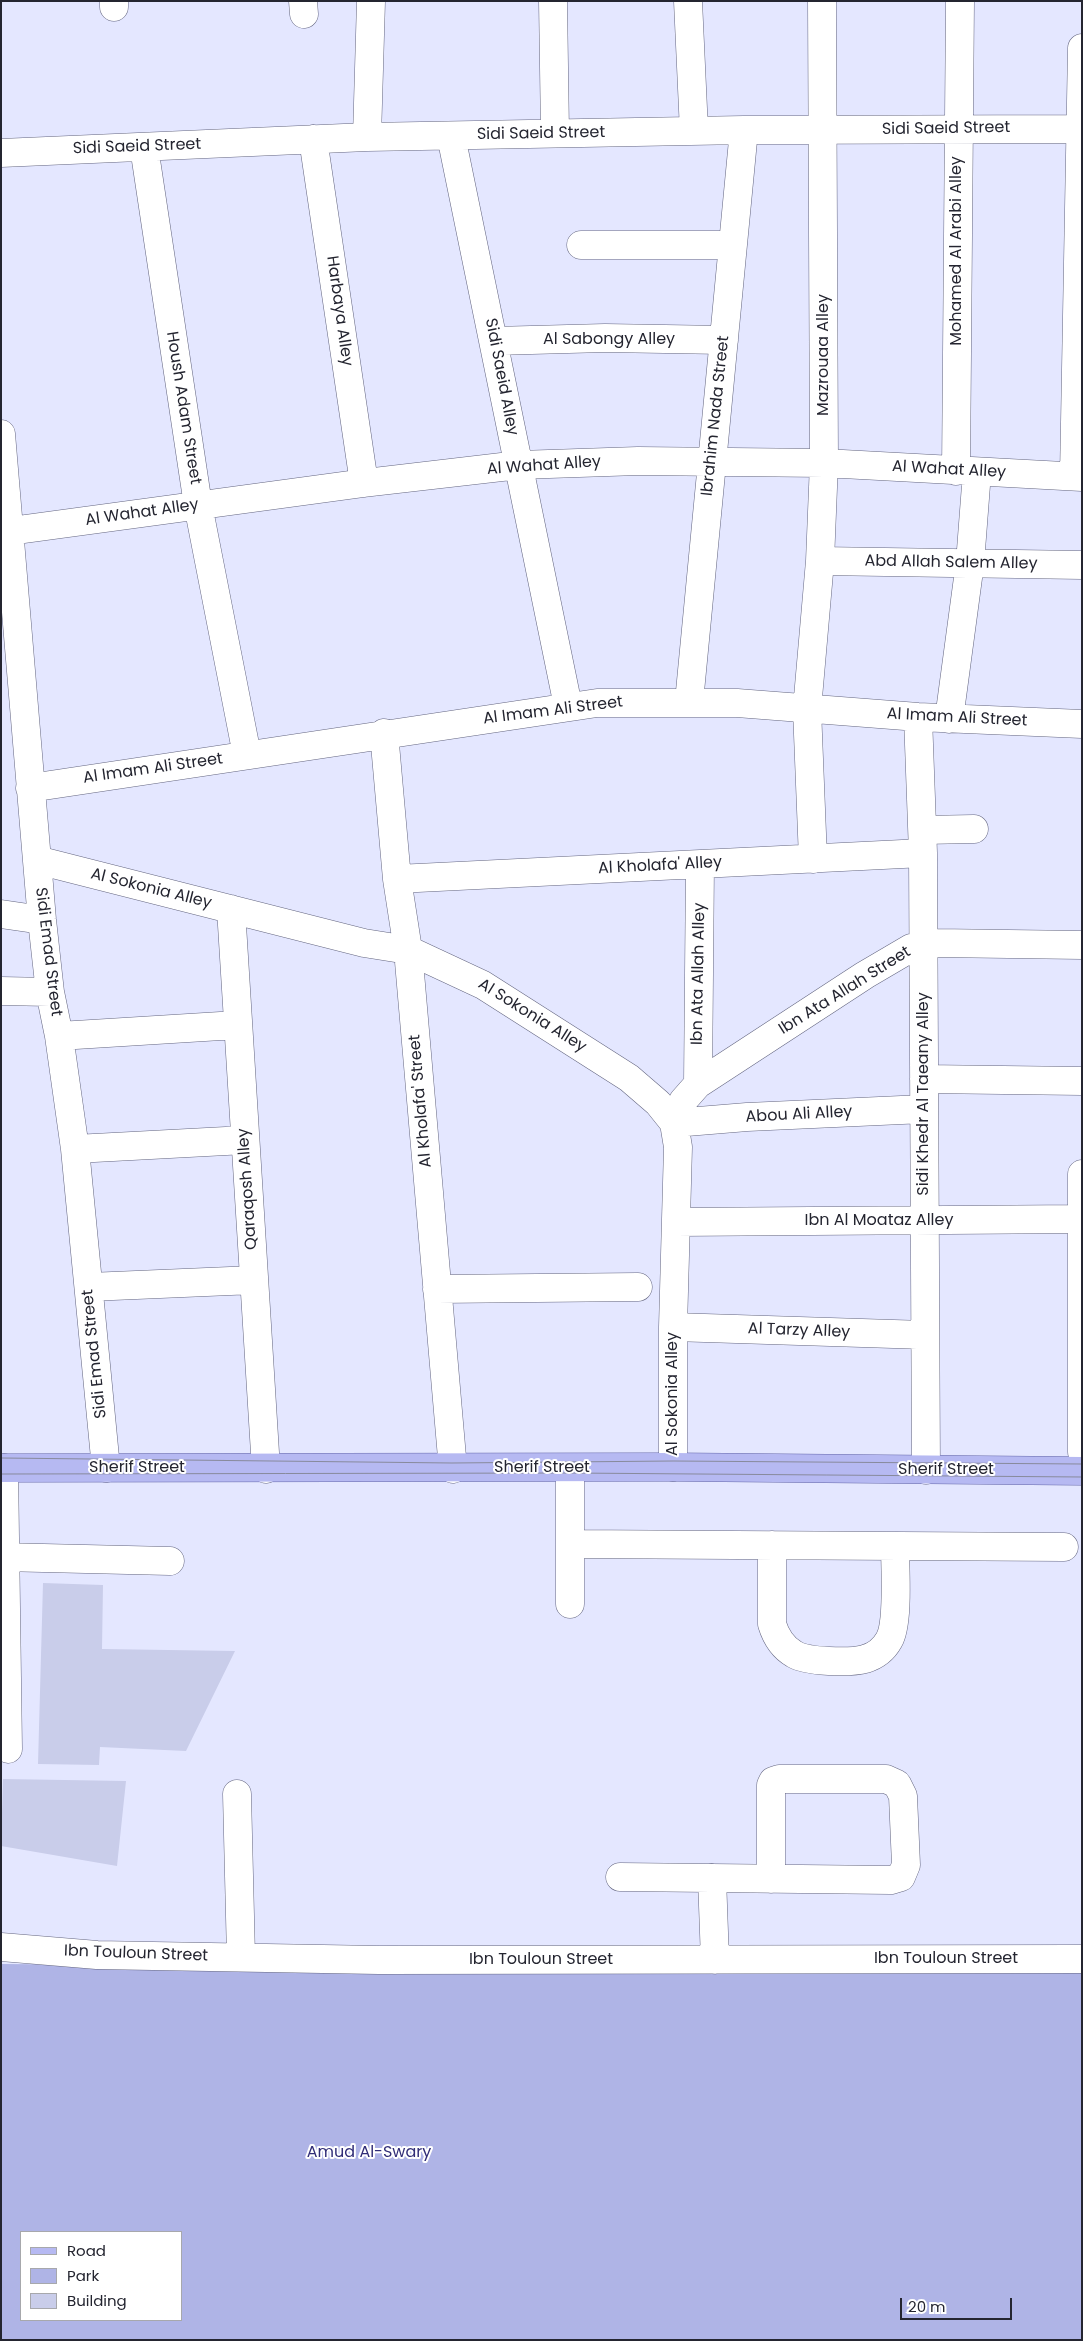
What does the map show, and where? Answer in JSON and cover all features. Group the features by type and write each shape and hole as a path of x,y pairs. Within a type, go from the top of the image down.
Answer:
{"main road":[{"name":"Sherif Street","path":"3,1468 453,1469 673,1467 1082,1471"}],"street":[{"path":"367,137 371,1"},
{"path":"553,1 555,134"},
{"path":"688,1 694,131"},
{"name":"Mazrouaa Alley","path":"812,859 807,709 820,561 824,464 822,1"},
{"name":"Mohamed Al Arabi Alley","path":"949,718 970,563 958,128 960,1"},
{"path":"1078,476 1082,48"},
{"name":"Sidi Saeid Street","path":"1,153 367,137 744,130 1082,129"},
{"name":"Ibrahim Nada Street","path":"689,702 744,130"},
{"name":"Sidi Saeid Alley","path":"451,136 568,706"},
{"name":"Harbaya Alley","path":"313,139 364,483"},
{"name":"Housh Adam Street","path":"144,147 198,505 246,755"},
{"path":"581,245 733,245"},
{"name":"Al Sabongy Alley","path":"494,341 605,338 724,340"},
{"name":"Sidi Emad Street","path":"1,434 42,920 50,992 59,1036 75,1149 106,1468"},
{"name":"Al Wahat Alley","path":"10,531 364,483 519,465 638,461 824,464 1078,476"},
{"name":"Abd Allah Salem Alley","path":"820,561 1082,565"},
{"name":"Al Imam Ali Street","path":"30,788 568,706 634,702 737,702 918,717 1082,724"},
{"name":"Sidi Khedr Al Taeany Alley","path":"918,717 923,841 926,1470"},
{"name":"Al Kholafa' Street","path":"384,734 397,879 408,950 453,1469"},
{"name":"Al Kholafa' Alley","path":"397,879 812,859 923,841 974,829"},
{"name":"Al Sokonia Alley","path":"37,860 364,943 408,950 483,985 621,1072 658,1103 674,1123 678,1147 673,1327 673,1467"},
{"name":"Ibn Ata Allah Alley","path":"698,1084 700,864"},
{"name":"Qaraqosh Alley","path":"230,909 266,1469"},
{"path":"1,914 42,920"},
{"name":"Ibn Ata Allah Street","path":"674,1123 683,1101 698,1084 865,975 911,948 924,944 1082,945"},
{"path":"1,991 50,992"},
{"path":"59,1036 237,1025"},
{"path":"924,1079 1082,1081"},
{"name":"Abou Ali Alley","path":"674,1123 747,1116 924,1109"},
{"path":"75,1149 245,1140"},
{"path":"1082,1174 1082,1452"},
{"name":"Ibn Al Moataz Alley","path":"676,1222 1081,1219"},
{"path":"89,1288 254,1280"},
{"path":"437,1290 638,1287"},
{"name":"Al Tarzy Alley","path":"673,1327 925,1335"},
{"path":"1082,1466 1082,1471"},
{"path":"3,1468 3,1557 8,1749"},
{"path":"570,1468 570,1604"},
{"path":"570,1544 1064,1547"},
{"path":"772,1545 772,1624 784,1646 794,1655 807,1660 857,1660 875,1654 882,1649 893,1630 895,1546"},
{"path":"3,1557 170,1561"},
{"path":"620,1877 771,1879 892,1880 901,1877 906,1865 903,1796 897,1784 886,1779 779,1779 773,1781 771,1785 771,1879"},
{"path":"237,1794 241,1957"},
{"path":"712,1878 715,1960"},
{"name":"Ibn Touloun Street","path":"1,1947 97,1955 379,1960 1082,1959"}],"green space":[{"name":"Amud Al-Swary","path":"1,1964 681,1969 1082,1969 1082,2340 1,2340"}],"building":[{"path":"43,1583 103,1585 102,1649 235,1651 186,1751 100,1747 99,1765 38,1764"},
{"path":"3,1779 126,1781 117,1866 1,1846"}],"tram line":[{"path":"1,1458 452,1463 673,1461 1082,1464"},
{"path":"1,1474 570,1473 1082,1477"}]}
